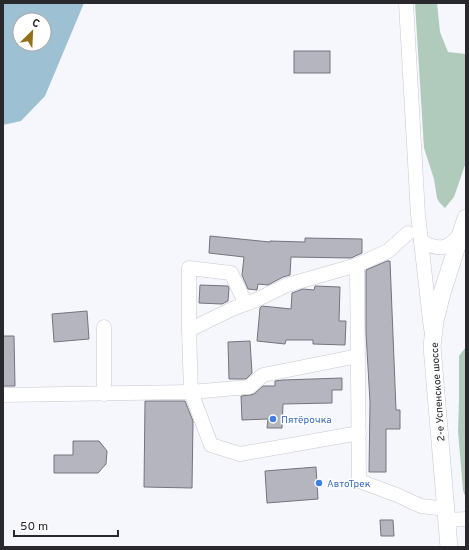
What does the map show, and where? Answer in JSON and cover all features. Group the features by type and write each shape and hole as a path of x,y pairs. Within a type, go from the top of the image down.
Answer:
{"main road":[{"name":"2-е Успенское шоссе","path":"449,547 432,346 438,306 446,277 464,225"}],"street":[{"path":"406,3 418,215 432,346"},
{"path":"421,241 435,247 444,247 457,239 464,225"},
{"path":"189,330 287,285 357,265 388,251 408,233"},
{"path":"357,265 359,481 397,495 421,506 466,519"},
{"path":"246,304 231,274 189,268 191,392 211,445 240,454 358,434"},
{"path":"104,327 104,394"},
{"path":"3,395 191,392 249,386 263,375 358,356"}],"green space":[{"path":"415,3 437,3 440,32 448,52 466,54 466,162 454,197 445,208 437,198 434,179 424,148"},
{"path":"466,347 466,499 463,490 458,431 459,356"}],"water":[{"path":"3,3 84,3 45,96 21,121 3,125"}],"building":[{"path":"294,51 330,51 330,73 294,73"},
{"path":"210,236 270,242 305,242 305,238 362,239 362,253 351,258 291,257 290,275 268,285 258,284 257,290 248,289 242,275 244,257 209,253"},
{"path":"390,261 396,410 400,410 400,429 386,429 386,472 369,472 370,402 366,333 366,270"},
{"path":"200,285 228,286 228,301 222,304 199,303"},
{"path":"315,286 340,287 339,321 346,321 345,345 313,344 313,340 286,340 285,344 257,341 260,308 262,306 291,309 292,293 303,289 314,290"},
{"path":"87,311 89,339 54,342 52,314"},
{"path":"3,336 14,336 15,386 3,386"},
{"path":"250,341 252,373 246,379 229,379 228,342"},
{"path":"342,378 342,390 332,390 332,403 283,404 282,428 267,428 268,419 242,420 241,396 254,394 263,386 275,386 275,381 283,380"},
{"path":"145,401 185,401 193,421 192,488 144,487"},
{"path":"73,441 99,441 107,451 106,464 98,473 54,473 54,455 73,455"},
{"path":"316,467 318,499 267,503 265,471"},
{"path":"380,520 393,520 394,536 381,536"}],"place":[{"name":"Пятёрочка","path":"273,419"},
{"name":"АвтоТрек","path":"319,483"}]}
